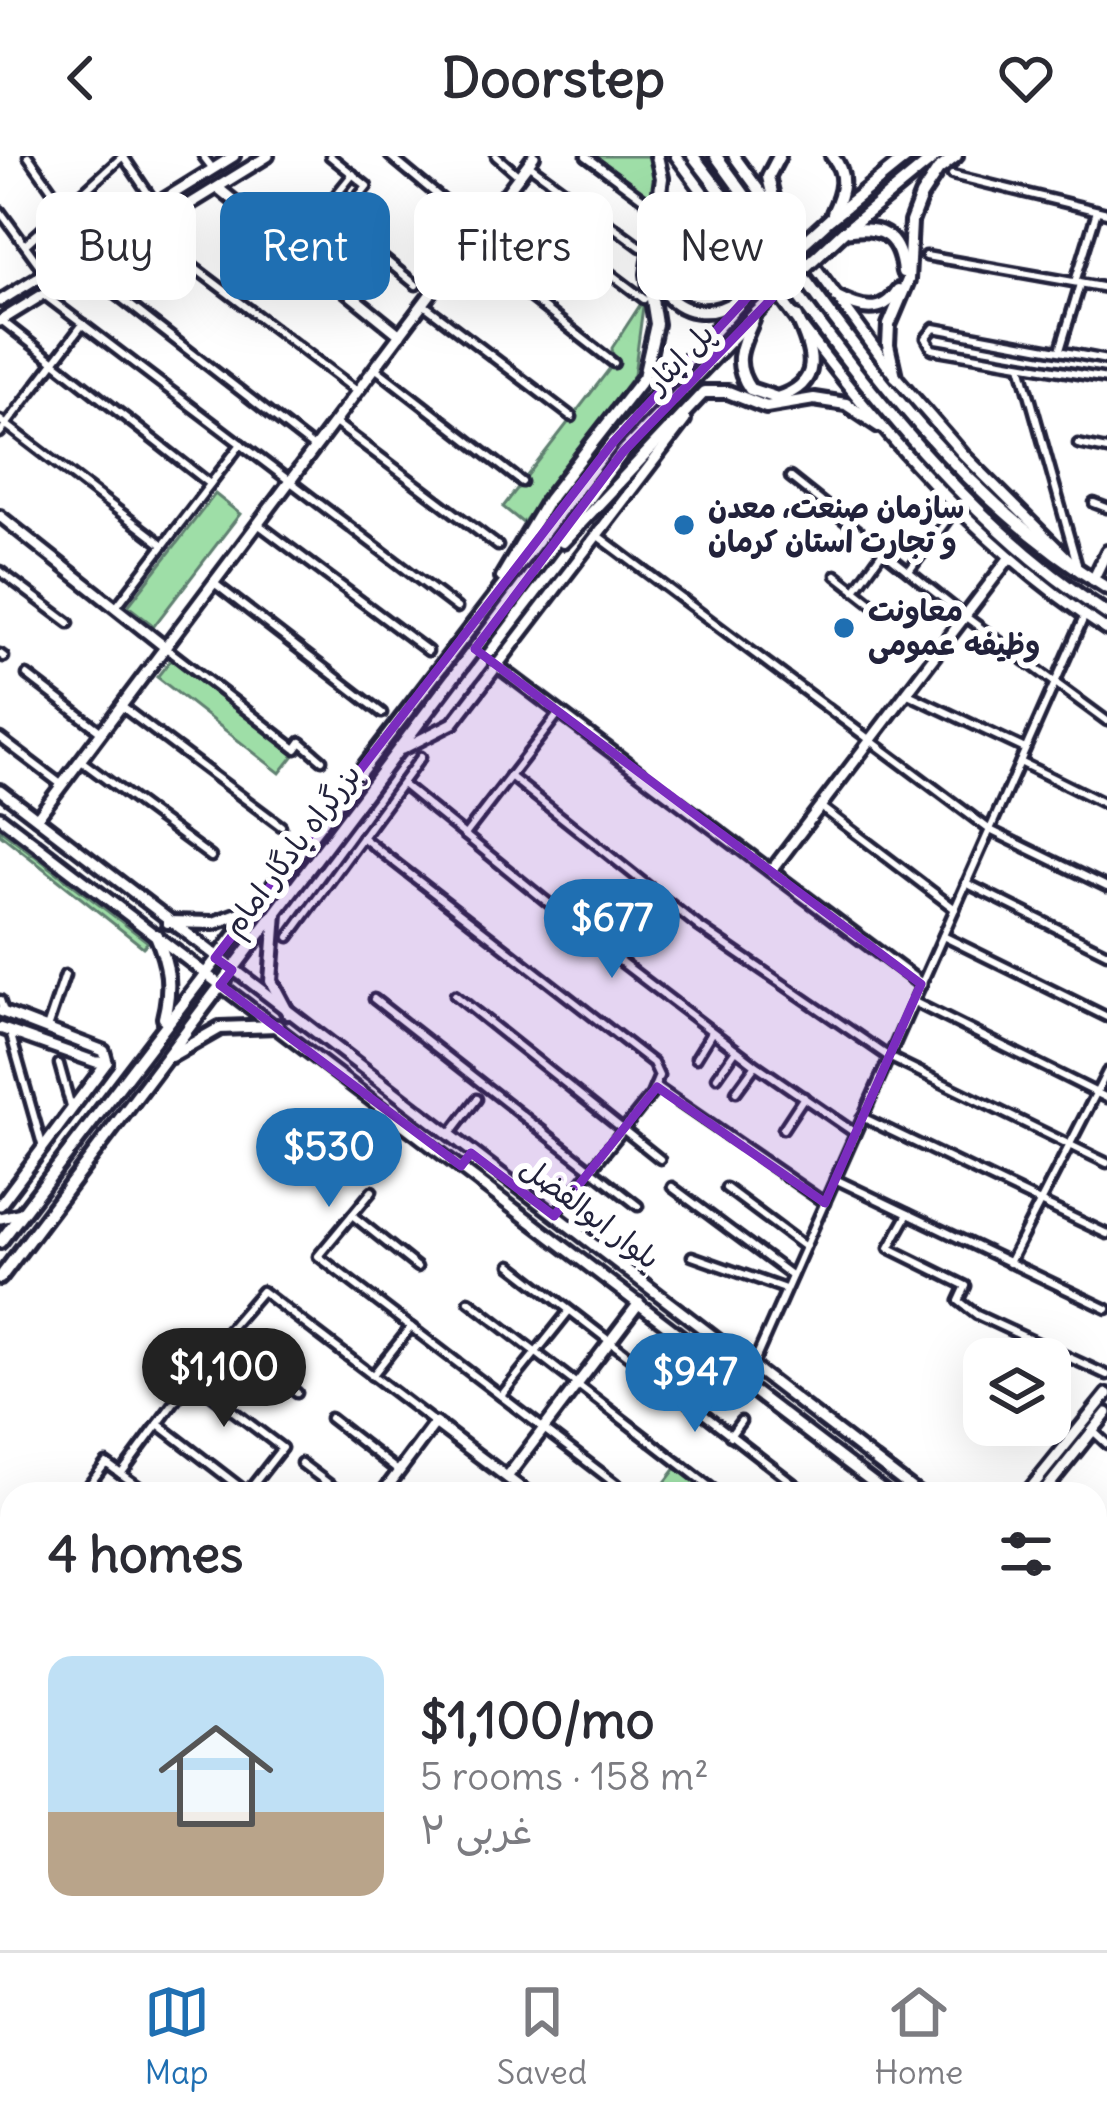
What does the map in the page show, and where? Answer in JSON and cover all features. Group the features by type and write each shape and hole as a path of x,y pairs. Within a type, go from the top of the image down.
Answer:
{"highway":[{"path":"493,598 515,551 548,500 644,377 656,324 648,274 662,178 657,156"},
{"path":"684,156 710,177 796,308 915,447 1014,543 1107,614"},
{"path":"716,156 908,412 966,477 1022,530 1107,588"},
{"path":"772,192 768,176 779,156"},
{"path":"830,219 844,184 841,166 832,156"},
{"name":"پل ایثار","path":"806,241 908,156"},
{"name":"پل ایثار","path":"623,452 757,312 844,231 936,156"},
{"path":"895,376 889,325 908,280 911,222 929,183 956,156"},
{"path":"837,297 859,308 884,305 897,292 903,275 899,253 885,234 866,227 844,231"},
{"path":"674,300 687,310 702,312 737,300"},
{"name":"پل ایثار","path":"614,441 743,300"},
{"path":"757,312 738,352 738,367 750,389 777,398 800,387 811,367 811,347 796,308"},
{"path":"548,556 581,527 704,392 728,392 766,406 814,399 846,404 879,426"},
{"name":"بزرگراه یادگار امام","path":"0,1242 614,441"},
{"name":"بزرگراه یادگار امام","path":"0,1278 623,452"},
{"path":"168,922 214,922 257,907"},
{"path":"276,911 271,980 288,1013"},
{"path":"156,935 171,988 162,1026"},
{"path":"163,1061 220,1028 277,1026"}],"main road":[{"path":"176,192 233,156"},
{"path":"196,201 268,156"},
{"path":"684,156 707,192"},
{"path":"734,156 762,192"},
{"path":"507,192 531,160"},
{"path":"218,188 223,192"},
{"path":"806,254 895,376 963,454 1078,571"},
{"path":"0,302 36,279"},
{"path":"0,321 36,298"},
{"path":"357,300 400,335"},
{"path":"23,835 426,300"},
{"path":"789,300 879,426 956,508 1010,557 1107,630"},
{"path":"397,752 452,722 685,420"},
{"path":"920,469 963,494"},
{"path":"0,515 165,647"},
{"path":"1094,580 1107,551"},
{"path":"771,872 1010,557"},
{"path":"494,664 921,984"},
{"path":"449,683 459,696 471,698"},
{"name":"بلوار ابوالفضل","path":"0,790 903,1482"},
{"name":"بلوار ابوالفضل","path":"0,818 461,1166 863,1482"},
{"path":"2,1012 104,1051 107,1062"},
{"path":"43,1043 46,1029"},
{"path":"5,1030 107,1062"},
{"path":"1,1198 107,1062"},
{"path":"461,1166 471,1153"},
{"path":"0,1218 22,1213"},
{"path":"507,1477 639,1303"},
{"path":"1036,1482 1086,1419 1105,1403"},
{"path":"1052,1482 1100,1427 1105,1403"},
{"path":"1086,1419 1100,1427"},
{"path":"391,1482 435,1423 513,1482"}],"street":[{"path":"28,156 54,192"},
{"path":"84,192 123,156 147,192"},
{"path":"203,156 213,169"},
{"path":"330,156 367,186 338,221 414,283"},
{"path":"390,156 433,192"},
{"path":"496,156 519,176"},
{"path":"586,156 637,193"},
{"path":"531,160 637,244"},
{"path":"338,192 353,174"},
{"path":"952,175 1102,212 1060,350"},
{"path":"0,211 36,260"},
{"path":"25,244 36,235"},
{"path":"926,256 1107,288"},
{"path":"196,269 357,392"},
{"path":"613,275 637,294"},
{"path":"51,300 457,608"},
{"path":"124,300 314,448"},
{"path":"534,300 614,363"},
{"path":"423,304 572,417"},
{"path":"0,321 210,484"},
{"path":"0,433 3,422 83,324"},
{"path":"1107,360 934,328 927,334 932,349 1107,379"},
{"path":"1021,365 1078,571"},
{"path":"375,368 522,482"},
{"path":"3,422 163,545"},
{"path":"334,422 498,546"},
{"path":"116,607 241,444"},
{"path":"1078,444 1107,450"},
{"path":"790,477 1107,721"},
{"path":"1094,503 1107,508"},
{"path":"909,572 956,508"},
{"path":"258,524 428,651"},
{"path":"596,534 990,830 1107,887"},
{"path":"855,590 884,551"},
{"path":"0,571 68,623"},
{"path":"836,575 873,604"},
{"path":"214,583 382,713"},
{"path":"752,1367 1085,615"},
{"path":"165,647 296,749 301,742 322,760"},
{"path":"27,675 101,732"},
{"path":"908,694 1025,749"},
{"path":"121,706 281,826"},
{"path":"465,835 559,713"},
{"path":"0,738 62,784"},
{"path":"289,937 421,758"},
{"path":"80,760 211,857"},
{"path":"1020,762 1107,805"},
{"path":"510,776 698,926 889,1057 1107,1163"},
{"path":"402,784 712,1032 856,1133"},
{"path":"821,806 955,909"},
{"path":"362,837 653,1064 659,1076 655,1086 554,1216"},
{"path":"966,883 1107,953"},
{"path":"943,936 1107,1017"},
{"path":"616,958 632,937"},
{"path":"46,1029 65,975"},
{"path":"455,995 660,1159"},
{"path":"374,999 638,1206"},
{"path":"0,1000 2,1012"},
{"path":"914,1001 1107,1098"},
{"path":"5,1030 43,1148"},
{"path":"696,1058 712,1032"},
{"path":"717,1077 737,1050"},
{"path":"59,1064 72,1109"},
{"path":"736,1092 756,1065"},
{"path":"1009,1263 1107,1072"},
{"path":"655,1086 825,1203"},
{"path":"783,1129 805,1097"},
{"path":"448,1136 477,1099"},
{"path":"862,1118 1107,1234"},
{"path":"835,1179 1107,1309"},
{"path":"672,1187 792,1276"},
{"path":"726,1188 805,1247"},
{"path":"372,1191 319,1256 613,1482"},
{"path":"908,1214 889,1248 966,1286 959,1301 977,1316 1107,1375"},
{"path":"352,1215 417,1267"},
{"path":"692,1256 786,1289"},
{"path":"511,1264 791,1482"},
{"path":"122,1474 223,1336 262,1291 435,1423"},
{"path":"469,1301 703,1482"},
{"path":"501,1396 568,1311"},
{"path":"372,1376 411,1327"},
{"path":"223,1336 298,1393"},
{"path":"191,1379 282,1448 256,1482"},
{"path":"330,1418 399,1471"},
{"path":"730,1436 742,1420"},
{"path":"158,1424 232,1482"},
{"path":"1100,1427 1107,1444"},
{"path":"93,1482 106,1463 132,1482"},
{"path":"302,1463 327,1482"}],"highlighted area":[{"path":"766,277 778,292 623,452 475,649 921,984 825,1203 657,1087 554,1216 471,1153 461,1166 220,985 232,970 215,958 614,441"}],"green space":[{"path":"594,156 654,156 657,192 640,192"},
{"path":"644,300 634,375 523,523 503,507 614,363 612,348"},
{"path":"215,494 240,514 154,626 128,606"},
{"path":"172,658 295,754 280,773 157,677"},
{"path":"0,829 148,942 143,947 0,834"},
{"path":"676,1468 695,1482 665,1482"}],"place":[{"name":"سازمان صنعت، معدن و تجارت استان کرمان","path":"684,525"},
{"name":"معاونت وظیفه عمومی","path":"844,628"}]}
